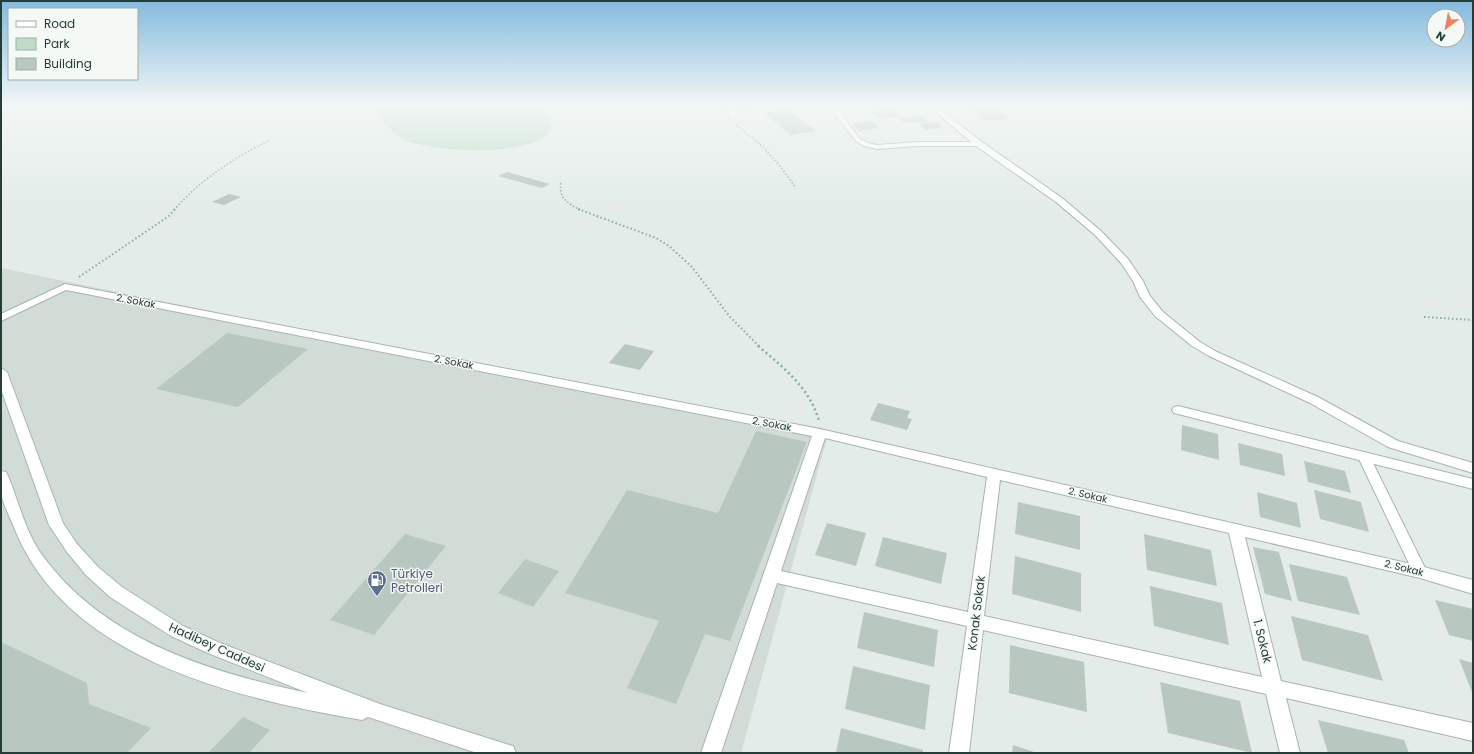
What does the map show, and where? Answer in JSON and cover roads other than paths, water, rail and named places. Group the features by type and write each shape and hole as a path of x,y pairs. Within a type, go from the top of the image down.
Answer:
{"street":[{"path":"973,139 1053,195 1098,233 1125,261 1138,281 1145,297 1158,314 1196,344 1213,354 1314,400 1393,444 1473,468"},
{"name":"2. Sokak","path":"1,318 65,287 820,433 1420,572 1473,587"},
{"name":"Hadibey Caddesi","path":"1,372 56,526 72,548 92,571 116,592 145,612 177,631 214,648 380,713 506,753"},
{"path":"1178,410 1473,484"},
{"path":"711,753 820,433"},
{"name":"Konak Sokak","path":"959,753 994,473"},
{"name":"Hadibey Caddesi","path":"1,476 34,554 49,575 68,596 90,615 117,633 164,658 225,682 325,706 380,713"},
{"name":"1. Sokak","path":"1236,529 1290,753"},
{"path":"771,575 1473,732"}],"lane":[{"path":"857,139 866,145 877,147 917,144 979,144"},
{"path":"1364,456 1420,572"}],"place":[{"name":"Türkiye Petrolleri","path":"377,597"}]}
